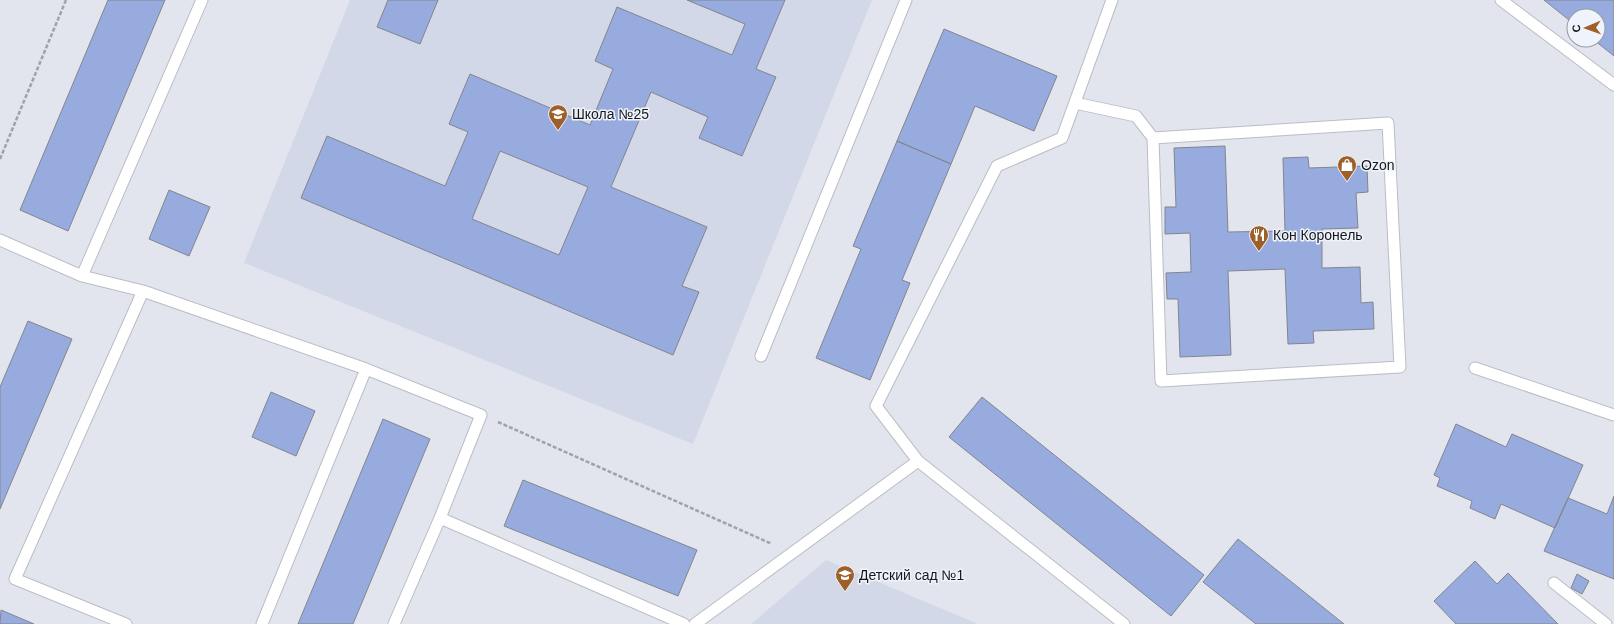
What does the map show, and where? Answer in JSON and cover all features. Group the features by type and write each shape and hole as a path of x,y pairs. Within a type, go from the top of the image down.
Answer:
{"lane":[{"path":"82,276 202,0"},
{"path":"761,356 906,0"},
{"path":"1112,0 1062,138 997,166 876,406 918,462 1124,624"},
{"path":"1501,0 1614,85"},
{"path":"1075,103 1136,116 1153,138 1162,381 1400,368 1388,123 1153,138"},
{"path":"0,240 82,276 143,291 366,369 481,415 440,518 394,624"},
{"path":"126,624 16,579 143,291"},
{"path":"1475,368 1614,415"},
{"path":"262,624 366,369"},
{"path":"695,624 918,462"},
{"path":"440,518 684,624"},
{"path":"1554,583 1606,624"}],"path":[{"path":"0,159 66,0"},
{"path":"481,415 793,553"}],"shaded area":[{"name":"Школа №25","path":"350,0 872,0 693,444 244,263"},
{"name":"Детский сад №1","path":"826,560 978,624 751,624"}],"building":[{"path":"108,0 165,0 68,231 20,210"},
{"path":"388,0 438,0 420,44 377,27"},
{"path":"687,0 785,0 756,69 776,77 742,156 699,138 708,117 651,92 611,187 707,227 682,286 699,292 673,355 301,198 327,136 445,186 468,132 449,124 470,74 590,125 613,69 595,61 617,7 732,55 745,24","holes":["500,151 588,187 559,255 472,219"]},
{"path":"1544,0 1614,0 1614,56 1604,48 1606,48 1606,8 1566,8 1566,18"},
{"path":"944,29 1057,76 1034,131 975,106 951,164 897,141"},
{"path":"897,141 951,164 902,280 910,283 870,380 816,358 861,249 853,246"},
{"path":"1225,146 1228,232 1285,231 1283,158 1308,157 1309,168 1367,166 1368,192 1356,193 1358,228 1322,229 1322,268 1360,267 1361,303 1373,302 1374,329 1313,331 1314,343 1288,344 1285,269 1228,271 1231,355 1180,357 1178,299 1167,299 1166,273 1191,272 1190,233 1165,234 1165,207 1176,207 1174,148"},
{"path":"169,190 210,207 189,256 149,239"},
{"path":"28,321 72,339 0,509 0,387"},
{"path":"271,392 315,411 296,456 252,437"},
{"path":"982,397 1204,575 1171,616 949,437"},
{"path":"383,419 430,439 353,624 298,624"},
{"path":"1456,424 1506,447 1512,434 1583,465 1555,528 1501,504 1495,519 1470,508 1472,501 1437,486 1440,478 1434,475"},
{"path":"523,480 697,550 678,596 504,526"},
{"path":"1614,496 1614,579 1544,551 1568,498 1607,514"},
{"path":"1238,539 1344,624 1256,624 1203,582"},
{"path":"1475,561 1497,584 1508,573 1558,624 1456,624 1434,601"},
{"path":"1577,574 1589,581 1582,594 1571,588"},
{"path":"1,610 34,624 0,624"}],"place":[{"name":"Школа №25","path":"558,131"},
{"name":"Ozon","path":"1347,182"},
{"name":"Кон Коронель","path":"1259,252"},
{"name":"Детский сад №1","path":"845,592"}]}
